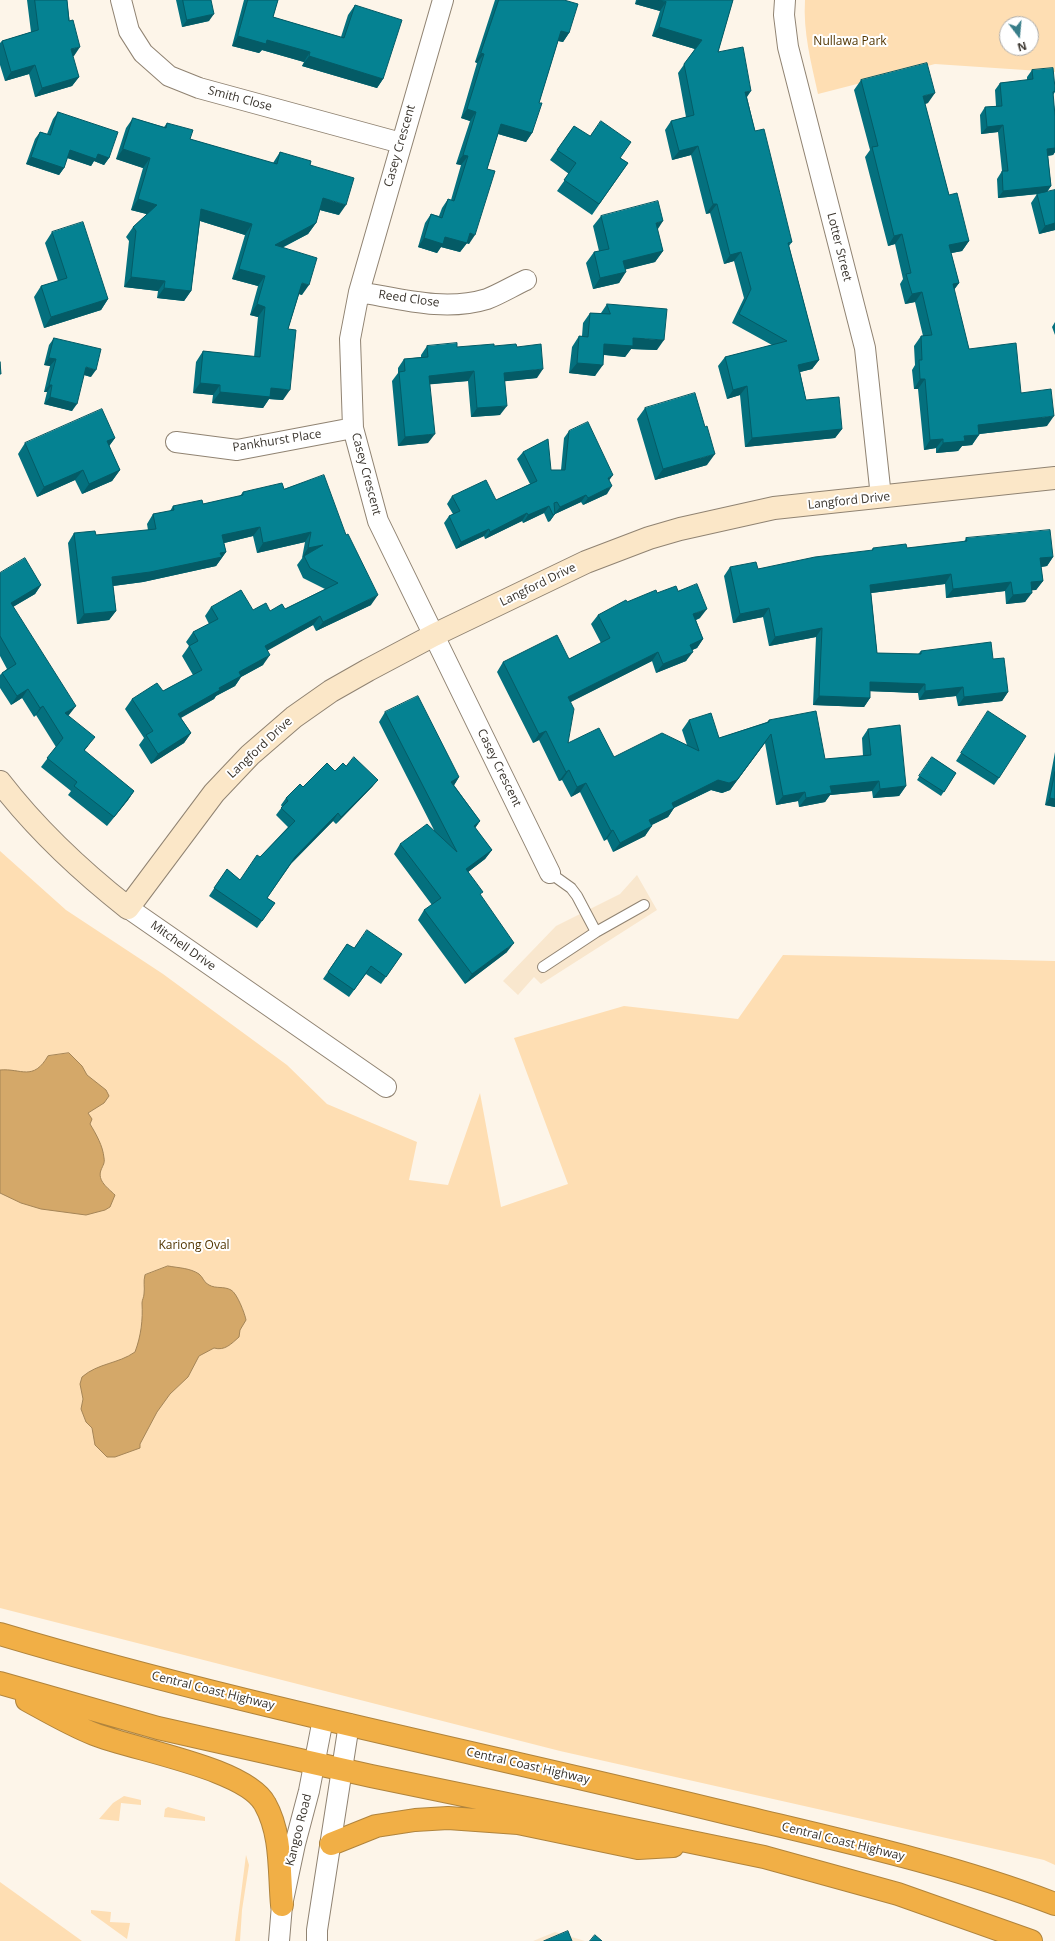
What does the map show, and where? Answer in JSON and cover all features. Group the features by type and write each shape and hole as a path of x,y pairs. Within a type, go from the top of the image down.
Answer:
{"highway":[{"name":"Central Coast Highway","path":"0,1634 69,1654 323,1719 661,1797 894,1854 978,1877 1055,1904"},
{"path":"0,1684 158,1728 315,1763 764,1857 898,1894 1031,1941"},
{"path":"0,1684 62,1720 95,1735 230,1776 252,1788 265,1803 274,1825 282,1905"},
{"path":"331,1844 376,1826 415,1820 448,1818 518,1823 638,1848 702,1844"}],"street":[{"name":"Smith Close","path":"121,0 129,31 143,54 169,76 199,88 401,143"},
{"name":"Casey Crescent","path":"443,0 359,292 350,339 353,428 378,521 550,873"},
{"name":"Lotter Street","path":"785,0 784,15 788,47 865,348 881,497"},
{"name":"Reed Close","path":"359,292 439,305 456,304 487,298 526,280"},
{"name":"Pankhurst Place","path":"176,442 237,450 353,428"},
{"name":"Langford Drive","path":"128,908 214,792 250,754 294,717 331,691 434,635 586,562 649,538 711,521 774,508 1055,478"},
{"name":"Mitchell Drive","path":"0,782 21,808 61,850 96,883 128,908 386,1087"},
{"name":"Kangoo Road","path":"279,1941 282,1905 295,1844 310,1791 323,1719"},
{"path":"316,1937 349,1724"}],"lane":[{"path":"550,873 570,888 577,896 596,932"},
{"path":"543,967 596,932 644,905"}],"shaded area":[{"path":"637,875 657,910 541,984 534,977 518,995 503,981 556,926 620,894"},
{"path":"69,1053 82,1066 87,1075 106,1090 109,1096 104,1103 88,1113 92,1119 90,1124 99,1140 103,1154 104,1164 100,1174 101,1178 104,1184 115,1195 110,1207 105,1210 86,1215 41,1209 21,1203 0,1193 0,1070 32,1071 37,1069 48,1056"},
{"path":"168,1266 192,1270 199,1274 209,1285 231,1290 238,1299 246,1320 240,1330 239,1337 225,1348 214,1348 199,1356 188,1377 170,1394 157,1412 140,1444 140,1448 115,1457 107,1457 95,1445 92,1428 86,1422 81,1409 83,1399 80,1384 82,1377 88,1372 122,1359 135,1352 141,1328 145,1275"},
{"path":"555,1932 585,1941 533,1941"}],"green space":[{"name":"Nullawa Park","path":"805,0 1055,0 1055,72 935,64 818,94 808,47 805,24"},
{"name":"Kariong Oval","path":"0,851 66,910 163,974 287,1065 327,1104 417,1142 409,1180 448,1185 480,1093 501,1207 568,1184 514,1038 624,1006 738,1019 783,955 1055,961 1055,1865 1044,1860 560,1751 0,1608"},
{"path":"124,1796 141,1800 141,1805 121,1803 119,1821 99,1819 113,1803"},
{"path":"168,1807 205,1817 205,1821 164,1817 165,1809"},
{"path":"246,1855 249,1865 242,1910 240,1941 235,1941"},
{"path":"0,1882 82,1941 0,1941"},
{"path":"91,1910 111,1912 110,1922 130,1923 127,1939 91,1913"}],"building":[{"path":"35,0 67,0 69,21 73,20 80,47 71,49 79,77 42,88 35,65 11,72 2,41 38,30"},
{"path":"183,0 211,0 214,14 187,20"},
{"path":"248,0 278,0 273,17 344,38 355,5 402,20 383,79 309,56 310,52 267,40 266,44 238,36"},
{"path":"499,0 564,0 578,4 569,33 561,31 539,103 542,103 532,133 501,124 487,169 495,171 475,235 470,233 467,243 445,237 443,244 424,238 431,214 442,218 448,199 454,201 468,156 463,155 476,112 467,109 484,54 481,53"},
{"path":"659,0 733,0 718,52 743,47 751,91 745,92 755,131 764,129 792,242 788,243 819,360 798,365 806,400 839,397 842,429 752,438 747,386 733,390 725,357 787,341 739,314 751,289 741,252 730,255 717,204 713,204 698,146 679,151 671,121 694,115 684,64 702,40 659,27 666,2"},
{"path":"927,63 935,93 923,96 949,195 957,193 969,241 949,245 959,283 953,284 969,349 1016,343 1021,393 1051,389 1054,416 978,425 979,435 964,436 965,441 943,443 943,439 930,440 925,379 920,379 919,360 922,360 921,336 932,335 922,292 912,294 906,274 911,273 902,234 894,236 872,147 878,146 861,80"},
{"path":"1053,68 1055,88 1055,91 1053,92 1055,148 1047,149 1051,186 1003,191 1002,171 1008,171 1003,125 987,127 985,107 1002,106 1000,83 1033,79 1032,70"},
{"path":"58,112 118,132 109,158 98,154 96,159 70,150 64,168 31,157 40,132 50,135"},
{"path":"133,118 166,128 167,123 193,130 190,139 277,164 280,152 311,161 310,165 354,178 346,205 323,198 316,223 275,245 317,258 309,285 302,283 288,329 296,330 290,390 271,388 270,397 220,392 220,385 200,383 203,351 260,357 265,307 257,304 265,276 239,269 252,224 201,209 191,291 164,288 165,281 131,277 136,231 133,227 157,205 138,199 150,158 123,149"},
{"path":"601,121 631,142 620,158 628,163 599,204 564,180 576,163 557,150 574,126 590,136"},
{"path":"1055,190 1055,223 1045,226 1037,194"},
{"path":"658,201 663,221 656,223 663,251 623,261 626,272 600,278 594,252 609,249 601,216"},
{"path":"83,222 108,299 51,317 41,286 67,278 52,232"},
{"path":"607,304 667,309 664,340 633,338 633,346 604,344 603,365 577,363 579,336 588,337 590,313 610,314"},
{"path":"54,338 101,349 96,370 86,367 77,404 50,397 52,385 49,385 56,359 49,358"},
{"path":"457,343 457,347 516,344 517,347 541,344 543,369 504,373 507,406 477,408 474,371 429,376 435,434 405,437 399,372 405,371 404,359 428,357 427,346"},
{"path":"695,393 715,454 663,469 645,408"},
{"path":"102,409 115,438 107,441 120,470 89,484 83,470 44,487 25,443"},
{"path":"588,422 613,475 608,478 612,486 588,498 586,495 560,507 557,502 554,503 555,514 553,515 549,506 528,515 527,513 490,532 489,529 461,542 449,516 460,511 452,496 486,480 496,500 537,481 523,452 548,439 551,470 565,470 569,431"},
{"path":"324,475 346,535 348,534 378,595 323,622 320,616 265,646 270,655 239,672 241,676 219,688 220,690 178,714 191,733 158,754 146,735 153,731 132,699 157,683 163,691 202,670 189,646 198,641 193,632 218,619 211,607 241,590 253,610 266,603 270,611 282,604 285,609 338,583 310,568 304,556 323,545 308,548 311,532 263,543 260,527 222,535 226,552 220,553 222,557 150,572 112,577 116,611 84,614 74,533 95,531 96,535 156,529 153,514 174,510 173,506 202,500 203,504 243,495 243,492 282,483 284,489"},
{"path":"1050,530 1053,557 1040,558 1043,581 1031,582 1032,593 1013,595 1011,582 953,589 951,574 870,585 877,653 921,654 921,651 991,642 993,659 1004,658 1008,692 964,697 963,687 925,691 925,684 870,682 870,698 819,696 822,628 775,637 769,608 740,614 730,567 756,562 758,569 815,557 873,550 873,548 906,544 907,548 967,541 966,538"},
{"path":"25,558 41,585 11,603 76,706 65,713 95,737 84,750 134,791 114,817 74,786 77,782 47,758 63,738 43,706 40,708 28,689 17,696 2,673 16,664 0,636 0,573"},
{"path":"697,584 707,609 693,614 703,639 690,645 693,652 663,664 658,652 568,697 574,709 568,743 599,728 614,757 662,733 699,751 689,720 711,713 719,738 769,722 769,720 816,711 825,759 871,755 868,729 900,725 906,786 880,789 879,781 830,786 832,793 806,798 805,792 783,796 771,734 737,780 729,783 718,780 672,803 674,808 649,820 652,826 620,843 613,830 611,831 586,783 577,787 569,770 566,772 546,731 539,734 503,662 557,635 569,659 610,638 598,615 626,600 627,602 656,590 657,593 676,586 678,591"},
{"path":"418,696 459,777 451,782 480,821 474,826 492,850 466,869 483,892 480,894 514,943 472,974 424,910 441,898 400,844 427,824 457,852 385,712"},
{"path":"988,711 1026,736 999,778 961,753"},
{"path":"354,757 378,780 341,817 338,813 295,857 267,898 275,903 262,921 214,888 227,869 240,880 257,855 260,857 295,821 281,808 288,801 286,798 300,784 303,787 327,763 335,771 343,763 346,766"},
{"path":"932,757 956,773 944,792 919,776"},
{"path":"1055,772 1055,799 1050,798"},
{"path":"367,930 402,954 386,977 371,966 354,990 328,972 347,944 354,948"},
{"path":"568,1931 572,1941 544,1941"},
{"path":"595,1935 602,1941 590,1941"}]}
